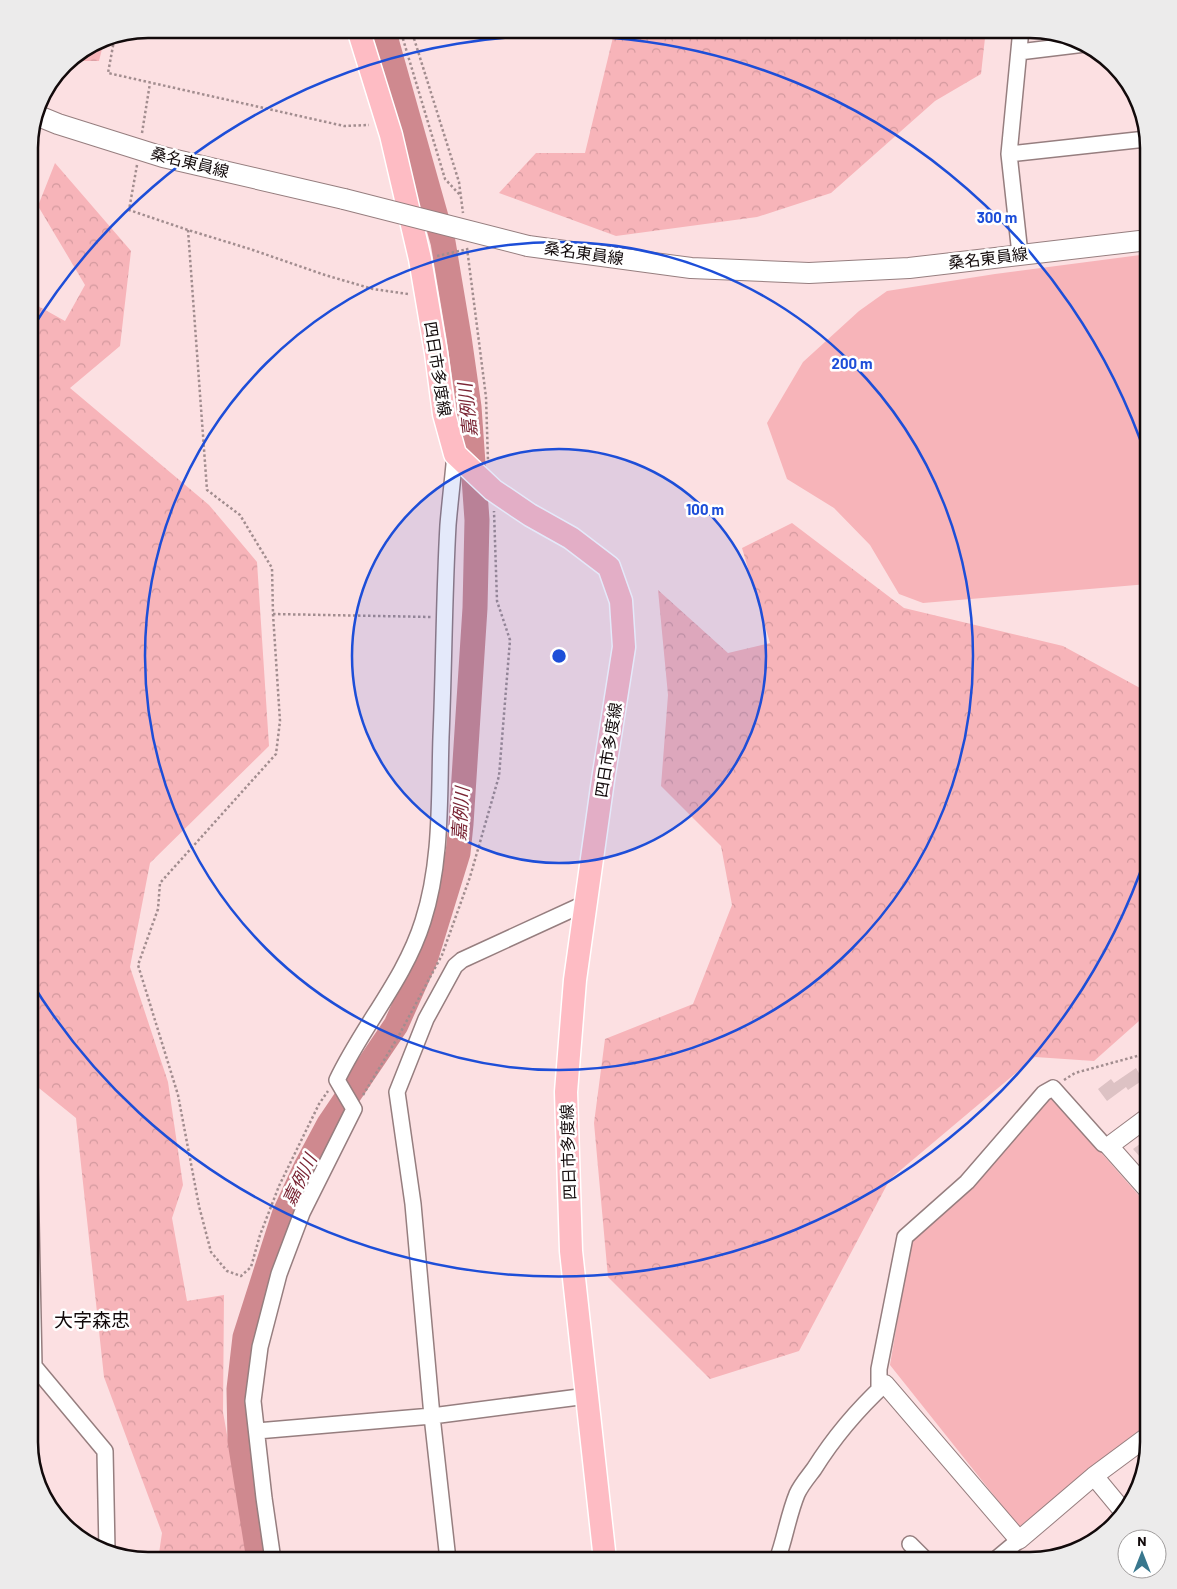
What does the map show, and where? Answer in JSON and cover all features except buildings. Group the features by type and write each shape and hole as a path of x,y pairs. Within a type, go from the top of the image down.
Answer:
{"main road":[{"name":"四日市多度線","path":"361,38 388,125 422,268 444,414 455,454 493,490 530,515 570,538 609,567 621,601 624,647 575,980 566,1092 572,1250 604,1552"},
{"name":"桑名東員線","path":"42,117 163,156 344,199 528,246 691,268 809,273 909,268 1140,241"}],"street":[{"path":"1020,38 1009,154 1020,254"},
{"path":"1019,52 1071,46"},
{"path":"1009,154 1139,140"},
{"path":"272,1552 253,1401 260,1347 279,1274 302,1213 354,1110 337,1080 346,1062 400,975 414,946 430,899 436,859 440,805 448,525 455,454"},
{"path":"447,1552 432,1416 413,1204 397,1092 426,1019 455,966 462,960 586,903"},
{"path":"1019,1540 882,1386 879,1369 905,1237 967,1182 1044,1093 1053,1088 1103,1144 1109,1146 1140,1181"},
{"path":"1109,1146 1140,1123"},
{"path":"38,1376 105,1450 107,1543"},
{"path":"780,1552 785,1540 787,1524 798,1493 826,1449 845,1425 882,1386"},
{"path":"256,1431 432,1416 588,1396"},
{"path":"1005,1552 1094,1476 1140,1442"},
{"path":"1094,1476 1119,1506"},
{"path":"910,1544 918,1552"}],"path":[{"path":"403,38 445,179 461,196"},
{"path":"114,43 108,73 344,126 388,125"},
{"path":"141,137 150,83"},
{"path":"137,162 129,210 373,289 427,296"},
{"path":"188,230 207,490 240,515 272,568 272,614 280,721 276,754 160,883 158,909 138,965 178,1095 199,1206 211,1252 227,1271 241,1276 251,1267 260,1235 279,1186 319,1104 337,1080"},
{"path":"431,257 468,250"},
{"path":"354,1110 398,1037 442,955 470,877 499,776 510,640 497,601 493,490"},
{"path":"272,614 445,617"},
{"path":"1053,1088 1075,1073 1140,1055"}],"green space":[{"path":"613,38 985,38 981,74 935,101 831,193 757,217 616,236 499,193 536,153 585,153"},
{"path":"102,48 99,61 80,61"},
{"path":"55,163 131,251 120,346 70,388 209,505 257,562 269,746 150,863 130,967 168,1082 183,1185 172,1218 187,1301 224,1295 223,1412 248,1552 159,1552 162,1533 104,1377 76,1118 38,1087 38,306 65,321 85,285 38,206"},
{"path":"1140,255 1140,585 923,603 899,594 870,545 834,508 787,479 767,423 803,362 859,311 887,291 995,274"},
{"path":"792,523 904,608 1063,646 1140,688 1140,1020 1094,1061 1035,1057 890,1179 799,1351 710,1379 608,1277 594,1123 605,1039 693,1004 732,905 721,846 661,786 668,695 658,590 728,653 770,643 742,548"},
{"path":"1050,1099 1055,1100 1140,1197 1140,1429 1019,1527 890,1365 911,1240 967,1192"}],"waterway":[{"name":"嘉例川","path":"258,1552 240,1441 239,1389 245,1337 284,1215 306,1167 329,1124 396,1025 425,960 458,853 461,824 475,608 477,520 469,407 443,242 386,38"}],"district":[{"name":"大字森忠","path":"92,1320"}]}
